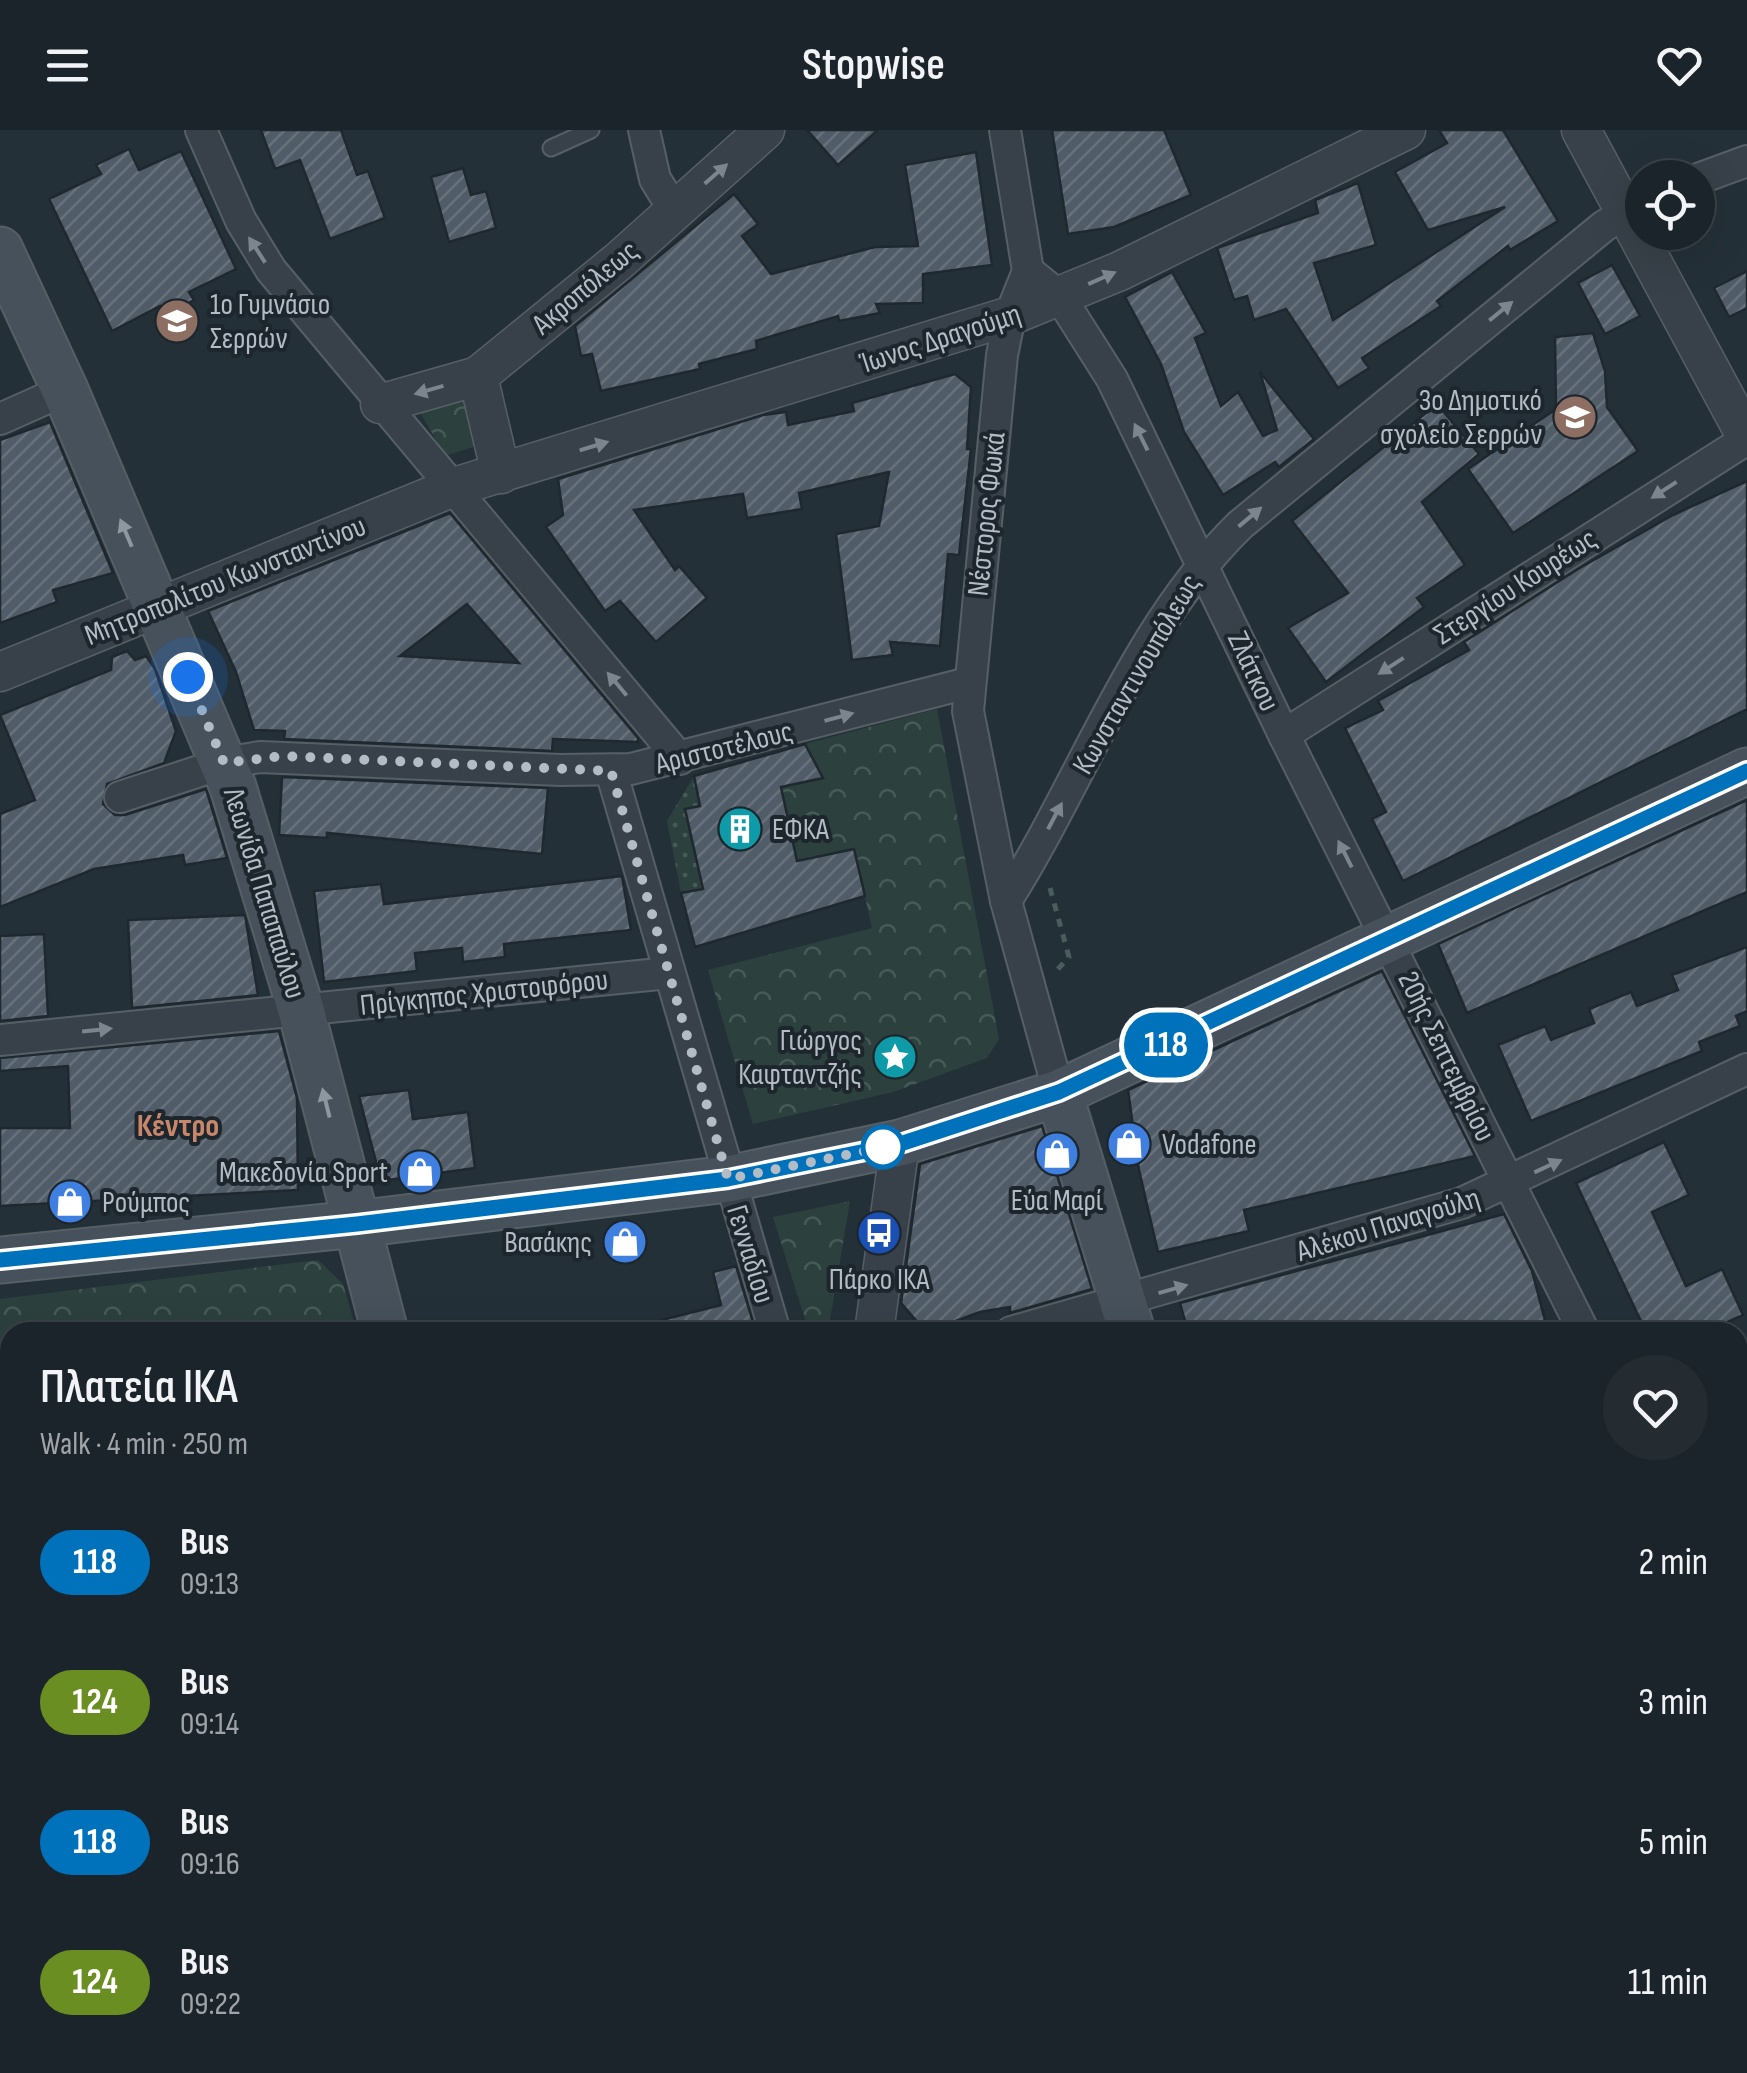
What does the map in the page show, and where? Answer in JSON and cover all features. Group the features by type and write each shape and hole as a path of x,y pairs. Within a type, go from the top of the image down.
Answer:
{"main road":[{"name":"Λεωνίδα Παπαπαύλου","path":"0,250 65,390 224,763 301,1010 382,1322"},
{"path":"0,1260 357,1224 728,1179 900,1144 1059,1092 1390,941 1747,771"},
{"path":"1059,1092 1128,1318"}],"street":[{"path":"201,130 234,208 262,258 680,759"},
{"path":"644,130 656,179 674,210"},
{"name":"Ακροπόλεως","path":"478,376 765,130"},
{"path":"1005,130 1028,272 1060,296"},
{"name":"Ίωνος Δραγούμη","path":"451,488 1010,316 1060,296 1406,130"},
{"path":"1580,130 1625,193"},
{"path":"1715,173 1747,161"},
{"name":"Κωνσταντινουπόλεως","path":"1006,900 1160,622 1202,562 1240,525 1625,213"},
{"path":"1655,250 1747,439"},
{"name":"Νέστορος Φωκά","path":"1006,900 972,735 968,683 1002,355 1010,316 1028,272"},
{"name":"Ζλάτκου","path":"1060,296 1112,379 1284,735 1390,941"},
{"path":"380,404 478,376 501,474"},
{"path":"0,419 65,390"},
{"name":"Στεργίου Κουρέως","path":"1284,735 1747,439"},
{"name":"Μητροπολίτου Κωνσταντίνου","path":"0,672 451,488"},
{"name":"Αριστοτέλους","path":"120,797 224,763 283,756 611,771 680,759 968,683"},
{"name":"Γενναδίου","path":"611,771 772,1322"},
{"path":"1006,900 1059,1092"},
{"name":"20ής Σεπτεμβρίου","path":"1390,941 1579,1322"},
{"name":"Πρίγκηπος Χριστοφόρου","path":"0,1040 670,973"},
{"name":"Αλέκου Παναγούλη","path":"1095,1322 1128,1318 1510,1184 1747,1069"},
{"path":"875,1322 900,1144"}],"lane":[{"path":"551,148 590,130"}],"path":[{"path":"1033,997 1068,957 1047,878"}],"green space":[{"path":"457,385 482,444 445,456 415,403"},
{"path":"937,709 999,1039 987,1058 893,1092 753,1124 708,970 872,928 854,850 797,861 781,787 823,777 805,744"},
{"path":"694,776 700,806 685,810 703,889 681,893 667,821"},
{"path":"850,1201 830,1322 806,1322 773,1217"},
{"path":"318,1260 343,1284 354,1322 0,1322 0,1299"}],"building":[{"path":"261,130 341,130 357,175 368,171 385,218 330,239 300,160 275,169"},
{"path":"807,130 878,130 838,165"},
{"path":"1052,130 1164,130 1191,195 1114,227 1068,234"},
{"path":"1439,130 1503,130 1558,221 1510,250 1508,246 1437,301 1441,306 1362,358 1369,368 1338,388 1286,309 1254,320 1247,296 1234,300 1217,248 1318,213 1315,200 1358,183 1376,245 1314,263 1333,320 1505,207 1428,230 1395,172 1447,143"},
{"name":"1ο Γυμνάσιο Σερρών","path":"129,149 139,170 181,151 236,269 189,292 194,300 165,316 160,306 112,331 49,199 101,174 96,165"},
{"path":"976,152 992,265 923,274 923,303 876,304 880,313 839,321 838,316 756,341 757,349 699,364 700,369 601,391 592,354 581,356 575,326 734,194 758,224 742,236 771,274 875,247 918,246 905,165"},
{"path":"463,168 471,195 486,191 496,228 449,242 431,177"},
{"path":"1612,265 1640,316 1605,334 1578,283"},
{"path":"1747,271 1747,308 1729,317 1714,288"},
{"path":"1172,272 1206,333 1195,338 1221,406 1238,392 1263,436 1277,430 1260,372 1314,439 1279,467 1275,462 1223,495 1184,432 1161,364 1125,297"},
{"name":"3ο Δημοτικό σχολείο Σερρών","path":"1593,333 1605,371 1607,407 1638,451 1513,533 1468,469 1556,409 1555,337"},
{"path":"955,374 971,387 967,449 971,449 959,555 948,554 940,646 890,642 893,655 852,660 836,534 879,526 889,472 799,493 802,509 747,518 743,494 634,510 675,570 679,566 707,598 656,642 620,601 605,611 546,527 563,515 558,479 763,415 786,412 788,425 854,411 852,403"},
{"path":"1437,404 1479,454 1422,502 1465,565 1417,598 1424,607 1326,682 1288,628 1348,593 1292,521"},
{"path":"50,422 113,573 53,590 57,602 0,623 0,440"},
{"path":"1747,481 1747,709 1403,881 1372,819 1386,812 1345,728 1383,710 1378,701 1469,650 1464,642 1578,569 1673,515"},
{"path":"450,513 638,742 553,739 552,751 284,739 285,731 254,730 236,672 208,611","holes":["467,604 519,663 400,656"]},
{"path":"127,651 135,660 146,656 155,669 176,731 164,763 107,784 103,804 115,815 125,815 206,789 227,858 185,865 183,855 94,869 0,907 0,814 35,800 0,715 111,670 112,657"},
{"name":"ΕΦΚΑ","path":"805,744 823,778 781,787 797,861 854,849 865,896 695,947 681,893 703,889 685,809 700,806 694,776"},
{"path":"282,777 548,788 542,854 327,833 327,838 279,835"},
{"path":"1747,800 1747,892 1467,1013 1438,944"},
{"path":"622,876 631,930 504,944 505,957 463,962 462,948 415,953 417,971 324,982 314,891 381,884 384,904"},
{"path":"245,915 258,995 132,1008 128,920"},
{"path":"44,934 48,1016 0,1021 0,936"},
{"path":"1747,947 1747,1011 1736,1016 1740,1026 1699,1042 1702,1051 1531,1121 1498,1045 1545,1026 1551,1040 1594,1023 1589,1009 1631,992 1637,1006 1678,990 1672,975"},
{"path":"1382,971 1475,1156 1244,1210 1249,1231 1158,1252 1139,1170 1128,1090"},
{"path":"279,1031 297,1098 298,1190 0,1206 0,1128 70,1128 68,1066 0,1071 0,1058"},
{"path":"409,1090 413,1119 468,1112 475,1168 381,1181 359,1096"},
{"path":"1042,1126 1092,1289 1010,1313 1010,1307 953,1322 917,1322 901,1303 920,1164"},
{"path":"1664,1142 1689,1195 1652,1212 1686,1286 1722,1269 1743,1315 1728,1322 1641,1322 1576,1183"},
{"path":"1504,1214 1532,1271 1545,1322 1185,1322 1180,1303"},
{"path":"736,1266 753,1322 654,1322 721,1305 713,1272"}],"bus line":[{"name":"118","path":"0,1260 357,1224 728,1179 900,1144 1059,1092 1237,1013 1747,771"}],"place":[{"name":"1ο Γυμνάσιο Σερρών","path":"177,321"},
{"name":"3ο Δημοτικό σχολείο Σερρών","path":"1575,417"},
{"name":"ΕΦΚΑ","path":"740,829"},
{"name":"Γιώργος Καφταντζής","path":"895,1057"},
{"name":"Vodafone","path":"1129,1144"},
{"name":"Εύα Μαρί","path":"1057,1154"},
{"name":"Μακεδονία Sport","path":"420,1172"},
{"name":"Ρούμπος","path":"70,1202"},
{"name":"Πάρκο ΙΚΑ","path":"879,1233"},
{"name":"Βασάκης","path":"625,1242"}],"district":[{"name":"Κέντρο","path":"178,1125"}],"route":[{"path":"188,677 224,763 283,756 611,771 728,1179 900,1144 883,1147"}]}
